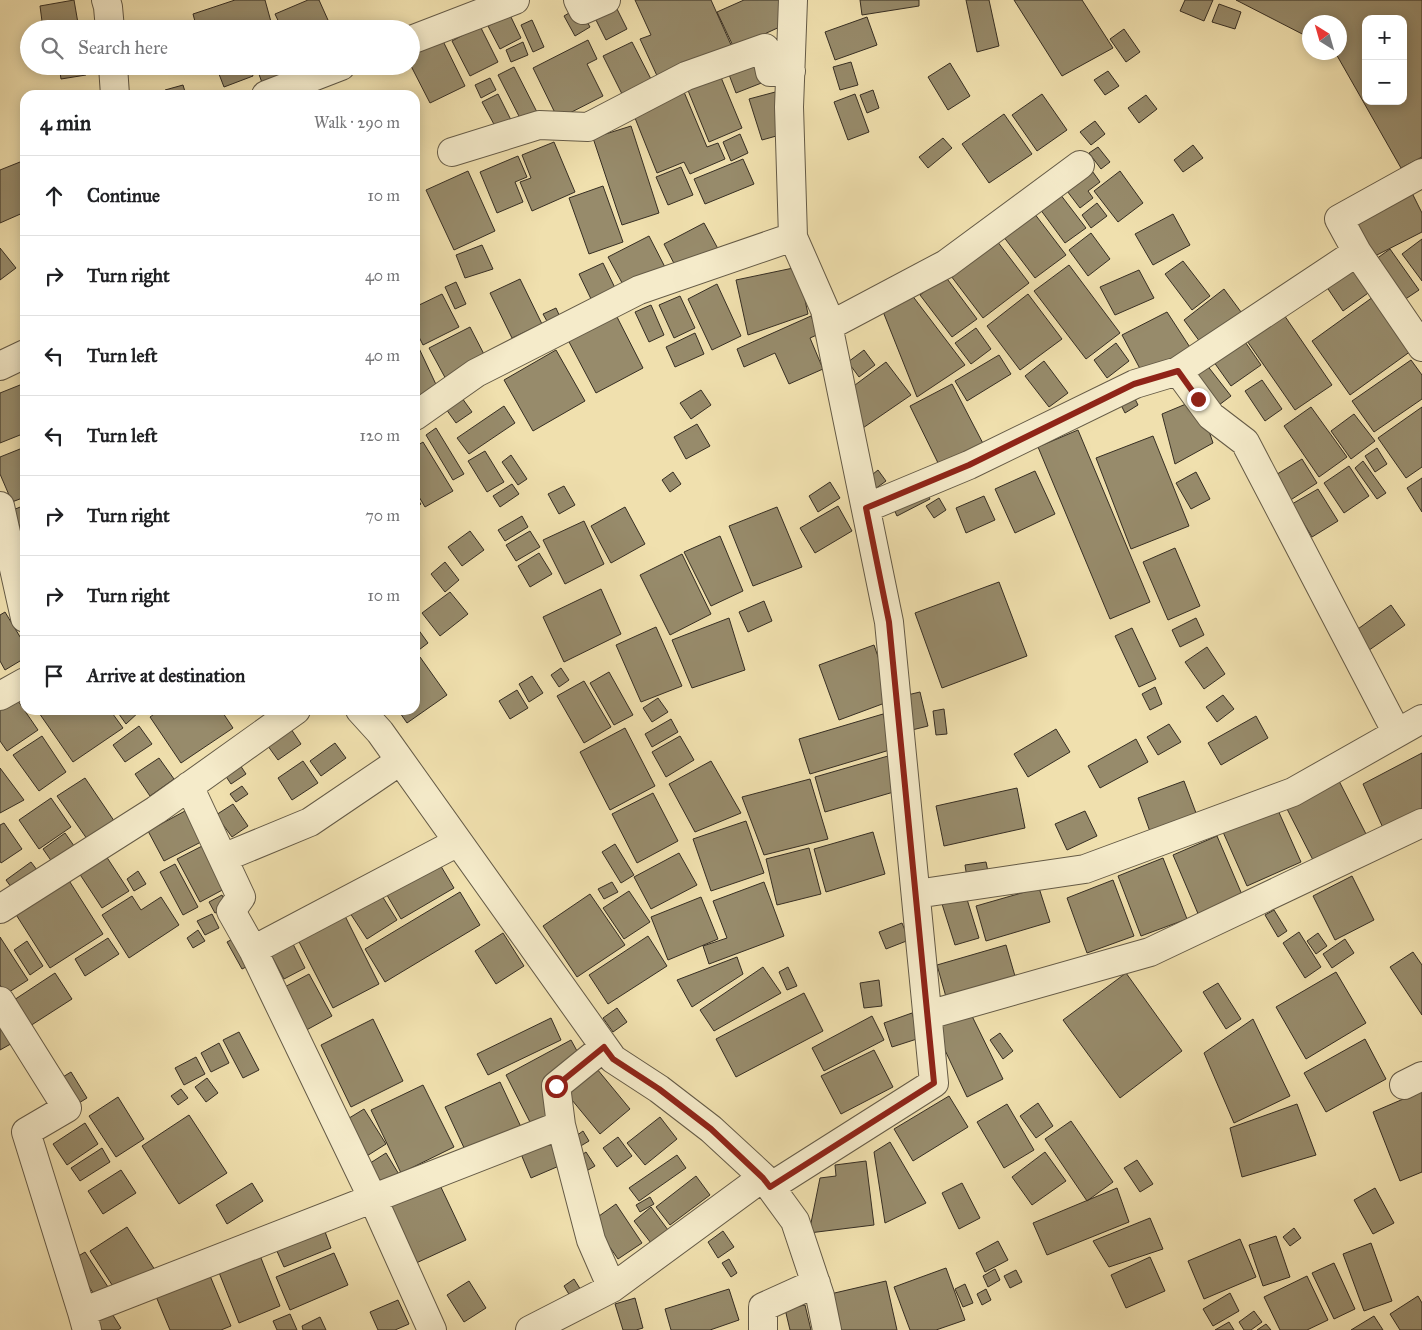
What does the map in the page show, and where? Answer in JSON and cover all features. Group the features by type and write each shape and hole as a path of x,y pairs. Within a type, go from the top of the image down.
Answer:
{"street":[{"path":"106,0 109,20"},
{"path":"420,37 515,0"},
{"path":"578,0 583,10 606,0"},
{"path":"530,1330 612,1288 767,1182 934,1083 889,622 829,326 825,310 793,237 789,107 793,0"},
{"path":"452,152 539,125 588,126 686,76 765,48 770,72 791,71"},
{"path":"114,75 115,90"},
{"path":"279,90 318,75"},
{"path":"829,326 946,264 1080,165"},
{"path":"1422,174 1339,219 1357,252 1422,347"},
{"path":"420,412 476,373 639,290 793,237"},
{"path":"866,508 969,465 1134,384 1178,371 1357,252"},
{"path":"0,366 20,356"},
{"path":"1178,371 1211,416 1245,442 1397,733"},
{"path":"0,506 20,596"},
{"path":"0,696 20,685"},
{"path":"0,909 156,810 289,715"},
{"path":"365,715 380,732 613,1059 659,1089 711,1129 767,1182 795,1221 820,1296 827,1330"},
{"path":"916,894 1085,869 1293,792 1422,719"},
{"path":"223,858 310,822 400,761"},
{"path":"189,786 241,897 231,910 253,950 373,1199 432,1330"},
{"path":"928,1015 1150,952 1422,823"},
{"path":"253,950 458,842"},
{"path":"0,1002 67,1108 26,1132 85,1321 373,1199 561,1125"},
{"path":"604,1047 556,1086 561,1125 591,1240 612,1288"},
{"path":"763,1330 762,1307 816,1283"}],"building":[{"path":"74,0 77,20 42,20 40,6"},
{"path":"235,0 265,0 271,20 195,20 193,14"},
{"path":"308,0 319,0 328,20 278,20 275,14"},
{"path":"635,0 711,0 732,47 659,80 640,39 651,35"},
{"path":"744,0 780,0 784,25 734,48 717,12"},
{"path":"860,0 919,0 919,6 862,15"},
{"path":"966,0 989,0 999,46 977,52"},
{"path":"1014,0 1082,0 1113,48 1062,76"},
{"path":"1185,0 1213,0 1204,21 1180,11"},
{"path":"1236,0 1422,0 1422,157 1401,168 1365,105 1407,105 1407,15 1362,15 1362,99 1340,60 1347,60 1347,15 1302,15 1302,34"},
{"path":"614,3 627,29 606,40 593,14"},
{"path":"1219,4 1241,12 1235,29 1212,22"},
{"path":"579,7 590,27 575,36 564,16"},
{"path":"510,15 521,38 500,49 488,26"},
{"path":"867,17 877,45 835,60 825,32"},
{"path":"532,20 544,47 533,52 521,25"},
{"path":"480,26 498,62 470,76 452,41"},
{"path":"1124,29 1140,52 1126,62 1110,39"},
{"path":"441,37 465,86 430,103 416,75 420,75 420,48"},
{"path":"588,40 597,59 587,64 603,96 558,119 533,68"},
{"path":"523,42 528,55 511,62 506,50"},
{"path":"632,42 653,83 624,98 603,56"},
{"path":"756,61 764,82 736,93 728,72"},
{"path":"851,62 858,85 840,90 833,67"},
{"path":"950,63 970,96 948,110 928,77"},
{"path":"514,67 539,116 523,124 498,75"},
{"path":"1108,71 1119,86 1105,95 1094,80"},
{"path":"60,75 86,75 61,79"},
{"path":"219,75 253,75 253,76 224,87"},
{"path":"259,75 292,75 294,81 265,90"},
{"path":"720,75 742,128 709,142 687,88"},
{"path":"490,78 496,90 481,98 475,85"},
{"path":"183,85 184,90 165,90"},
{"path":"873,90 879,108 867,113 860,95"},
{"path":"779,91 787,133 762,140 749,99"},
{"path":"684,92 707,147 718,143 725,159 690,174 684,162 657,173 633,113"},
{"path":"498,94 511,120 496,128 482,102"},
{"path":"855,94 869,132 848,140 834,102"},
{"path":"1042,94 1067,130 1037,151 1012,115"},
{"path":"1146,95 1157,109 1139,123 1128,108"},
{"path":"1004,114 1032,154 989,183 962,144"},
{"path":"1095,121 1105,134 1091,145 1080,132"},
{"path":"631,126 659,213 622,225 593,138"},
{"path":"740,134 748,153 731,161 723,142"},
{"path":"943,138 952,148 928,168 919,157"},
{"path":"554,142 575,192 532,211 520,182 531,178 522,155"},
{"path":"1193,145 1203,158 1183,172 1174,160"},
{"path":"1098,147 1110,162 1101,169 1089,153"},
{"path":"518,156 527,177 515,182 523,202 497,213 480,172"},
{"path":"743,159 754,184 705,204 694,179"},
{"path":"20,162 20,214 0,223 0,170"},
{"path":"681,167 693,195 668,205 656,177"},
{"path":"1090,168 1100,182 1088,191 1093,198 1080,208 1064,187"},
{"path":"468,171 495,231 454,250 426,190"},
{"path":"1120,171 1143,203 1118,222 1094,191"},
{"path":"603,186 623,242 589,254 569,198"},
{"path":"1411,191 1422,213 1422,232 1373,257 1354,221"},
{"path":"1060,194 1086,228 1065,243 1040,209"},
{"path":"1097,203 1107,216 1091,228 1082,215"},
{"path":"1034,213 1066,255 1035,278 1003,236"},
{"path":"1173,214 1190,245 1153,265 1135,234"},
{"path":"704,223 723,258 682,279 664,244"},
{"path":"1091,233 1110,259 1088,276 1069,250"},
{"path":"649,236 667,271 627,292 608,257"},
{"path":"1422,239 1422,281 1402,254"},
{"path":"997,241 1029,283 983,318 951,276"},
{"path":"482,245 493,269 465,278 456,255"},
{"path":"0,248 16,268 0,280"},
{"path":"1390,249 1419,290 1401,302 1372,262"},
{"path":"1183,261 1210,296 1192,310 1165,274"},
{"path":"603,263 616,290 592,301 579,274"},
{"path":"1353,264 1371,291 1343,311 1324,283"},
{"path":"1069,265 1120,333 1086,359 1034,291"},
{"path":"798,267 808,314 748,335 736,280"},
{"path":"1139,270 1154,298 1115,315 1100,287"},
{"path":"945,276 977,319 952,337 920,295"},
{"path":"520,279 542,324 512,338 490,293"},
{"path":"456,282 466,304 455,309 445,287"},
{"path":"717,284 741,336 712,350 688,299"},
{"path":"1224,289 1244,316 1203,346 1184,320"},
{"path":"908,290 965,365 917,397 882,309"},
{"path":"442,294 459,327 423,345 420,339 420,305"},
{"path":"1028,294 1062,339 1020,370 987,326"},
{"path":"680,296 695,328 674,338 659,305"},
{"path":"1373,297 1411,351 1350,395 1312,341"},
{"path":"651,305 664,335 649,342 635,312"},
{"path":"556,308 560,317 548,323 543,314"},
{"path":"1167,312 1195,355 1145,378 1122,335"},
{"path":"1282,312 1332,385 1295,410 1245,338"},
{"path":"616,315 643,368 596,393 568,340"},
{"path":"811,316 819,334 810,338 823,369 789,384 775,353 744,367 737,349"},
{"path":"470,327 488,362 448,383 429,348"},
{"path":"976,328 991,349 971,364 955,343"},
{"path":"695,333 704,354 675,367 666,347"},
{"path":"1241,336 1261,365 1231,386 1211,358"},
{"path":"1116,343 1129,361 1107,378 1094,360"},
{"path":"420,350 440,393 420,403"},
{"path":"556,350 585,401 533,431 504,380"},
{"path":"864,350 875,365 859,377 848,362"},
{"path":"999,355 1011,374 967,401 955,381"},
{"path":"1411,360 1422,375 1422,399 1374,432 1352,401"},
{"path":"1044,361 1068,393 1049,407 1025,376"},
{"path":"886,362 911,395 860,430 851,388"},
{"path":"1206,364 1231,396 1219,405 1194,373"},
{"path":"1262,380 1282,409 1265,421 1245,391"},
{"path":"952,384 988,453 941,469 910,406"},
{"path":"20,385 20,435 0,443 0,393"},
{"path":"701,390 711,405 691,419 680,403"},
{"path":"1134,397 1138,405 1125,413 1121,405"},
{"path":"462,398 472,412 456,423 446,409"},
{"path":"1198,399 1213,443 1175,464 1162,414"},
{"path":"504,406 515,423 469,454 457,438"},
{"path":"1311,407 1347,457 1319,477 1284,426"},
{"path":"1422,407 1422,467 1406,478 1378,438"},
{"path":"1354,414 1375,441 1351,459 1331,431"},
{"path":"697,424 710,446 686,459 674,437"},
{"path":"436,428 464,474 453,480 426,435"},
{"path":"1078,430 1150,602 1110,619 1038,447"},
{"path":"1153,436 1189,526 1131,549 1096,458"},
{"path":"423,442 453,491 425,507 420,498 420,444"},
{"path":"1377,448 1387,464 1375,472 1365,456"},
{"path":"20,449 20,499 12,502 0,474 0,457"},
{"path":"485,451 504,482 487,492 468,461"},
{"path":"511,455 527,479 518,485 502,462"},
{"path":"1302,459 1317,483 1289,501 1274,476"},
{"path":"1363,461 1386,493 1377,499 1355,468"},
{"path":"1349,466 1369,496 1344,513 1324,483"},
{"path":"878,470 886,481 875,489 868,478"},
{"path":"1035,471 1055,514 1015,533 995,489"},
{"path":"673,472 681,484 670,492 662,480"},
{"path":"1196,472 1210,499 1191,509 1176,483"},
{"path":"1422,478 1422,512 1407,488"},
{"path":"830,482 840,498 818,512 809,496"},
{"path":"512,484 519,494 500,507 493,496"},
{"path":"564,486 575,505 559,514 548,494"},
{"path":"924,488 930,499 897,516 892,505"},
{"path":"1318,489 1338,521 1312,537 1292,504"},
{"path":"984,496 995,520 966,533 956,508"},
{"path":"939,498 946,510 934,518 926,506"},
{"path":"838,506 852,531 815,553 800,528"},
{"path":"20,507 20,528 13,510"},
{"path":"625,507 645,544 611,563 591,526"},
{"path":"777,507 802,567 753,586 729,526"},
{"path":"522,516 528,527 505,541 498,530"},
{"path":"584,521 604,564 565,584 543,540"},
{"path":"470,531 484,550 462,566 448,547"},
{"path":"530,531 540,547 516,561 506,545"},
{"path":"720,536 743,591 711,606 684,552"},
{"path":"1175,548 1200,606 1168,620 1143,562"},
{"path":"539,553 552,574 530,587 518,566"},
{"path":"682,554 711,614 670,635 640,575"},
{"path":"445,562 459,580 445,592 431,574"},
{"path":"999,582 1027,656 942,688 915,613"},
{"path":"601,589 621,634 564,662 543,617"},
{"path":"450,592 468,614 440,636 422,613"},
{"path":"764,601 772,621 748,632 739,612"},
{"path":"1391,605 1405,625 1365,653 1351,634"},
{"path":"5,612 20,637 20,661 5,670 0,661 0,615"},
{"path":"729,618 745,670 692,688 672,640"},
{"path":"1196,618 1204,635 1180,647 1172,630"},
{"path":"656,627 682,686 641,702 616,645"},
{"path":"1132,628 1156,679 1139,687 1115,636"},
{"path":"420,632 428,643 420,649"},
{"path":"874,645 893,700 839,720 819,665"},
{"path":"1207,647 1225,674 1204,689 1185,662"},
{"path":"420,657 447,695 420,714"},
{"path":"561,668 569,680 559,687 551,675"},
{"path":"609,672 633,715 614,725 590,683"},
{"path":"532,676 543,693 529,702 519,684"},
{"path":"584,681 611,727 584,743 557,696"},
{"path":"1155,687 1162,704 1150,710 1142,694"},
{"path":"517,690 528,708 510,719 499,701"},
{"path":"920,692 928,726 912,730 903,696"},
{"path":"1223,695 1234,709 1217,722 1206,707"},
{"path":"16,698 20,704 20,715 28,715 38,730 7,751 0,741 0,710"},
{"path":"658,698 668,712 652,722 643,708"},
{"path":"944,709 947,734 936,735 933,711"},
{"path":"883,714 893,749 810,774 799,739"},
{"path":"40,715 114,715 123,728 73,762"},
{"path":"120,715 136,715 126,724"},
{"path":"153,715 224,715 233,728 181,763 150,717"},
{"path":"401,715 418,715 407,723"},
{"path":"1256,716 1268,738 1221,765 1208,743"},
{"path":"671,719 678,732 652,747 645,734"},
{"path":"1169,724 1181,742 1158,755 1147,737"},
{"path":"139,726 152,744 125,762 113,745"},
{"path":"289,726 301,744 278,760 265,742"},
{"path":"625,728 655,786 610,810 580,752"},
{"path":"1056,729 1070,752 1028,777 1014,754"},
{"path":"42,736 66,772 39,791 13,755"},
{"path":"680,736 694,760 666,777 652,752"},
{"path":"1136,739 1148,762 1100,788 1088,766"},
{"path":"335,743 346,758 321,776 310,761"},
{"path":"1422,753 1422,812 1384,830 1363,784"},
{"path":"888,756 897,791 825,812 815,777"},
{"path":"159,758 174,779 150,796 135,774"},
{"path":"303,761 318,783 292,800 278,778"},
{"path":"711,761 741,813 695,832 669,784"},
{"path":"240,765 246,774 231,784 225,775"},
{"path":"0,768 24,800 0,813"},
{"path":"85,778 119,828 92,846 57,796"},
{"path":"810,779 828,839 764,855 742,797"},
{"path":"1338,779 1366,834 1313,860 1285,805"},
{"path":"1184,781 1205,837 1158,854 1138,798"},
{"path":"242,786 248,794 236,802 230,794"},
{"path":"1017,788 1025,828 944,846 936,806"},
{"path":"653,793 678,841 637,863 612,814"},
{"path":"51,798 71,827 39,849 19,820"},
{"path":"233,804 248,826 232,837 216,815"},
{"path":"1277,808 1301,862 1247,886 1223,832"},
{"path":"185,811 201,842 164,861 148,831"},
{"path":"1085,811 1097,836 1067,850 1055,824"},
{"path":"746,821 764,873 711,891 693,839"},
{"path":"4,823 22,849 1,863 0,825"},
{"path":"873,832 885,874 826,892 814,849"},
{"path":"65,833 79,853 57,869 43,849"},
{"path":"1217,836 1243,897 1199,916 1173,855"},
{"path":"206,844 228,887 200,902 177,859"},
{"path":"615,844 634,875 621,883 602,852"},
{"path":"809,848 821,894 777,905 766,859"},
{"path":"679,853 697,885 651,909 634,877"},
{"path":"106,856 129,891 102,908 79,873"},
{"path":"436,858 454,888 401,919 384,890"},
{"path":"1163,858 1187,919 1141,936 1118,876"},
{"path":"31,862 43,878 17,895 6,880"},
{"path":"986,862 989,876 967,878 965,865"},
{"path":"175,864 198,907 183,915 160,872"},
{"path":"138,871 146,884 134,891 127,879"},
{"path":"1352,876 1374,920 1335,940 1313,896"},
{"path":"68,879 103,934 50,968 15,913"},
{"path":"1113,880 1134,936 1087,953 1067,898"},
{"path":"612,882 618,892 604,899 598,889"},
{"path":"764,882 784,936 709,964 703,946 727,938 713,901"},
{"path":"1039,888 1050,922 986,941 976,906"},
{"path":"379,891 397,920 367,939 348,910"},
{"path":"629,891 650,922 624,939 603,908"},
{"path":"460,892 480,925 385,982 365,949"},
{"path":"590,894 625,945 577,977 543,926"},
{"path":"222,895 228,907 215,913 209,902"},
{"path":"132,896 141,910 161,897 179,925 129,958 102,915"},
{"path":"966,896 979,938 955,945 942,904"},
{"path":"701,897 718,939 668,960 651,917"},
{"path":"1274,910 1287,931 1278,937 1265,915"},
{"path":"343,912 379,984 333,1008 296,936"},
{"path":"212,914 219,928 205,935 197,921"},
{"path":"902,923 909,940 886,949 879,932"},
{"path":"198,930 205,941 193,948 187,938"},
{"path":"1299,932 1321,967 1305,978 1283,943"},
{"path":"503,933 524,966 496,984 475,951"},
{"path":"1318,933 1327,946 1316,954 1307,941"},
{"path":"240,935 254,963 242,969 227,942"},
{"path":"648,936 667,966 608,1004 589,975"},
{"path":"0,937 28,980 6,994 0,985"},
{"path":"108,938 119,954 85,976 75,959"},
{"path":"1345,939 1354,953 1332,968 1323,954"},
{"path":"291,940 305,968 284,979 269,951"},
{"path":"27,941 43,966 30,975 14,950"},
{"path":"1006,945 1017,983 948,1004 937,965"},
{"path":"1413,952 1422,965 1422,1015 1390,967"},
{"path":"737,957 743,974 692,1007 677,980"},
{"path":"763,967 781,993 714,1031 700,1010"},
{"path":"788,967 797,986 787,990 779,972"},
{"path":"1336,972 1366,1023 1306,1059 1276,1007"},
{"path":"55,973 72,999 30,1026 14,1000"},
{"path":"1126,973 1182,1051 1120,1098 1063,1020"},
{"path":"309,974 332,1016 301,1033 279,990"},
{"path":"879,980 882,1006 864,1008 860,983"},
{"path":"1218,983 1241,1019 1226,1029 1203,992"},
{"path":"804,993 823,1031 736,1077 716,1039"},
{"path":"617,1008 627,1022 613,1032 603,1018"},
{"path":"0,1012 16,1041 0,1050"},
{"path":"970,1012 1003,1079 967,1097 935,1029"},
{"path":"912,1013 920,1038 892,1047 884,1023"},
{"path":"872,1016 884,1040 824,1071 812,1048"},
{"path":"551,1018 561,1040 488,1075 477,1054"},
{"path":"373,1019 403,1081 351,1107 321,1045"},
{"path":"1253,1019 1290,1096 1234,1123 1204,1053"},
{"path":"239,1032 259,1070 243,1078 223,1040"},
{"path":"1000,1033 1013,1051 1003,1059 990,1040"},
{"path":"1365,1039 1386,1079 1326,1112 1304,1073"},
{"path":"571,1040 582,1060 549,1117 531,1124 506,1075"},
{"path":"219,1043 229,1063 211,1072 201,1053"},
{"path":"874,1050 893,1087 841,1114 821,1076"},
{"path":"196,1057 205,1074 184,1085 175,1068"},
{"path":"597,1069 630,1109 600,1134 567,1094"},
{"path":"71,1072 87,1098 74,1106 58,1080"},
{"path":"207,1078 218,1093 206,1102 195,1087"},
{"path":"500,1082 521,1127 466,1152 445,1107"},
{"path":"423,1085 454,1147 401,1173 371,1110"},
{"path":"181,1089 188,1098 178,1105 171,1096"},
{"path":"1422,1091 1422,1172 1400,1181 1373,1112"},
{"path":"949,1096 968,1127 913,1161 894,1129"},
{"path":"118,1097 144,1139 116,1157 89,1116"},
{"path":"1038,1103 1053,1126 1036,1138 1020,1116"},
{"path":"1007,1104 1034,1150 1004,1168 977,1122"},
{"path":"1297,1104 1316,1155 1242,1177 1230,1128"},
{"path":"364,1109 386,1144 362,1159 341,1123"},
{"path":"189,1115 227,1173 179,1204 142,1146"},
{"path":"660,1117 677,1139 645,1165 627,1143"},
{"path":"1071,1121 1113,1182 1087,1201 1045,1139"},
{"path":"85,1123 98,1144 67,1165 53,1144"},
{"path":"583,1131 589,1141 574,1150 569,1141"},
{"path":"618,1137 632,1156 617,1167 603,1148"},
{"path":"557,1140 566,1163 531,1178 521,1154"},
{"path":"890,1142 926,1203 885,1223 874,1152"},
{"path":"102,1148 110,1162 80,1181 71,1168"},
{"path":"586,1152 595,1166 583,1173 574,1160"},
{"path":"1045,1152 1066,1181 1032,1205 1012,1177"},
{"path":"386,1153 400,1176 377,1189 364,1167"},
{"path":"677,1155 686,1168 639,1201 629,1188"},
{"path":"1137,1160 1153,1184 1140,1192 1124,1168"},
{"path":"866,1161 874,1225 809,1233 820,1178 836,1176 835,1165"},
{"path":"121,1170 136,1193 103,1214 88,1191"},
{"path":"696,1176 710,1195 670,1225 656,1207"},
{"path":"438,1181 466,1240 414,1264 387,1204"},
{"path":"252,1183 263,1201 227,1224 216,1205"},
{"path":"962,1183 980,1218 959,1229 942,1193"},
{"path":"1117,1188 1129,1222 1047,1255 1033,1223"},
{"path":"1375,1188 1394,1223 1373,1234 1354,1200"},
{"path":"650,1197 654,1204 640,1212 636,1205"},
{"path":"616,1204 642,1243 618,1259 592,1221"},
{"path":"651,1207 668,1230 651,1243 634,1221"},
{"path":"1150,1218 1163,1249 1109,1267 1093,1241"},
{"path":"127,1227 155,1270 118,1294 90,1251"},
{"path":"1294,1228 1301,1238 1290,1246 1283,1237"},
{"path":"324,1229 331,1248 284,1267 276,1249"},
{"path":"723,1231 734,1247 718,1258 708,1242"},
{"path":"1276,1236 1290,1277 1263,1286 1249,1245"},
{"path":"1240,1239 1256,1277 1204,1299 1188,1261"},
{"path":"998,1241 1008,1260 985,1272 976,1253"},
{"path":"1371,1243 1392,1301 1364,1311 1343,1254"},
{"path":"85,1252 112,1293 99,1302 72,1260"},
{"path":"259,1253 280,1306 239,1323 218,1270"},
{"path":"334,1253 348,1285 290,1310 276,1277"},
{"path":"1150,1257 1165,1291 1126,1308 1111,1275"},
{"path":"729,1259 737,1273 731,1277 722,1263"},
{"path":"1334,1263 1355,1309 1334,1319 1312,1273"},
{"path":"946,1268 965,1320 936,1330 910,1330 894,1287"},
{"path":"995,1269 1000,1280 988,1287 983,1276"},
{"path":"1016,1270 1022,1282 1010,1288 1004,1276"},
{"path":"208,1271 231,1326 221,1330 170,1330 155,1294"},
{"path":"1307,1276 1328,1320 1307,1330 1280,1330 1264,1297"},
{"path":"574,1279 584,1295 573,1301 564,1286"},
{"path":"469,1281 486,1308 464,1322 447,1295"},
{"path":"886,1281 897,1330 834,1330 826,1295"},
{"path":"965,1284 973,1303 963,1307 955,1289"},
{"path":"729,1289 739,1320 710,1330 671,1330 665,1309"},
{"path":"986,1289 991,1300 982,1305 977,1294"},
{"path":"1230,1293 1239,1311 1213,1326 1203,1309"},
{"path":"1418,1296 1422,1303 1422,1330 1400,1330 1390,1314"},
{"path":"635,1298 643,1328 623,1330 615,1304"},
{"path":"398,1300 409,1324 395,1330 378,1330 370,1312"},
{"path":"805,1305 811,1330 790,1330 785,1309"},
{"path":"109,1309 121,1328 118,1330 101,1330 94,1318"},
{"path":"1254,1311 1262,1322 1251,1330 1244,1330 1239,1322"},
{"path":"290,1314 297,1330 277,1330 273,1321"},
{"path":"1374,1316 1383,1330 1351,1330"},
{"path":"320,1317 326,1330 303,1330 302,1326"},
{"path":"1229,1322 1234,1330 1215,1330"},
{"path":"1266,1324 1271,1330 1257,1330"}],"route":[{"path":"556,1086 604,1047 613,1059 659,1089 711,1129 763,1178 770,1187 934,1083 889,622 866,508 969,465 1134,384 1178,371 1198,399"}]}
